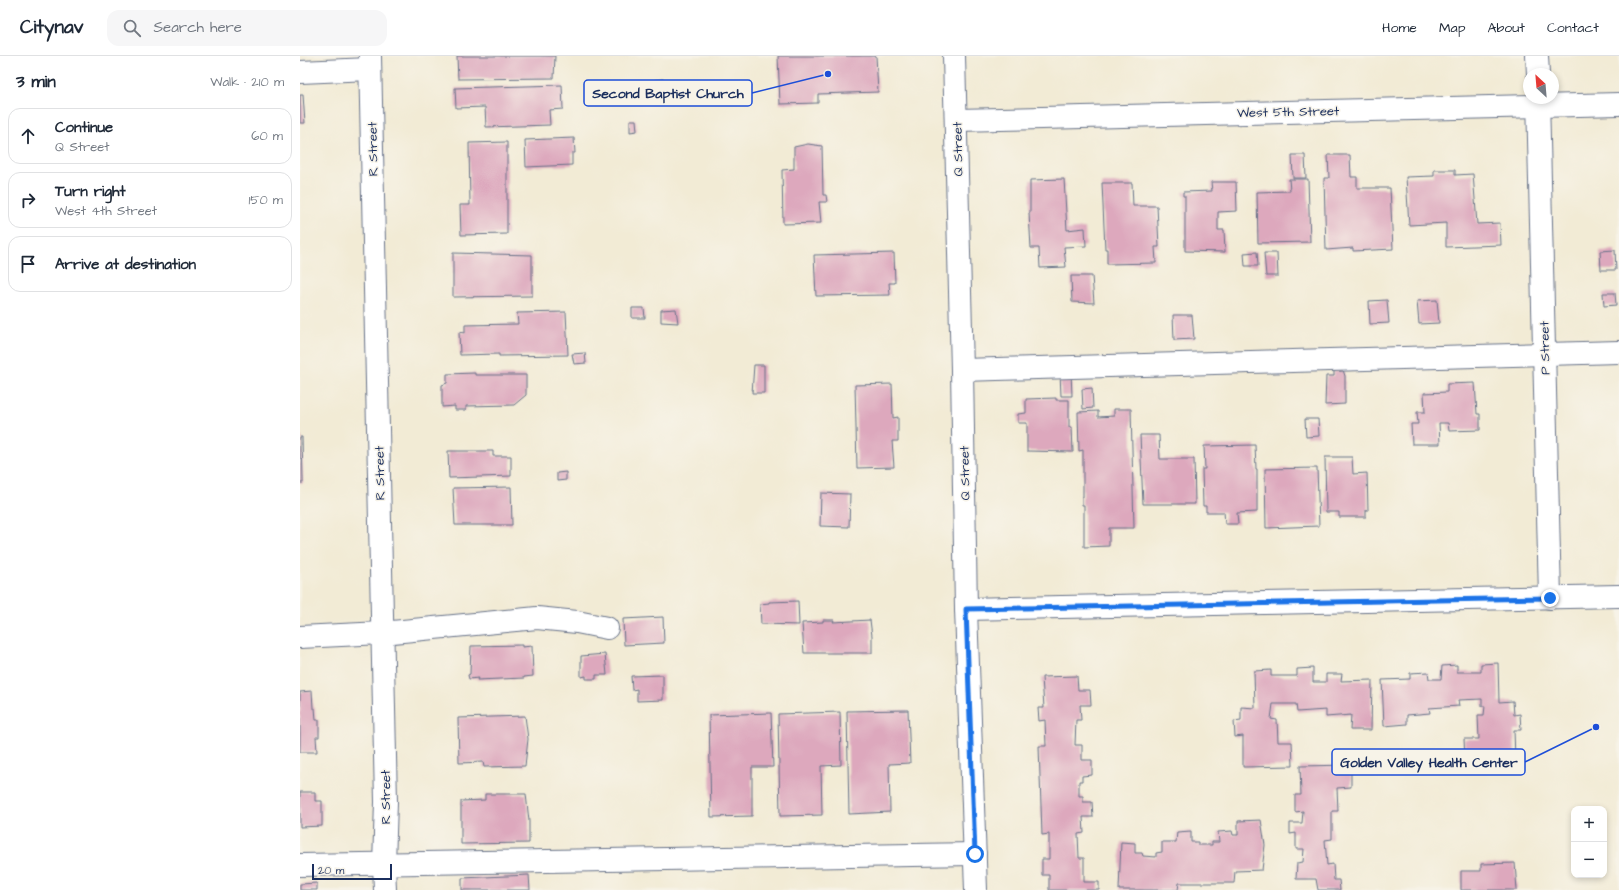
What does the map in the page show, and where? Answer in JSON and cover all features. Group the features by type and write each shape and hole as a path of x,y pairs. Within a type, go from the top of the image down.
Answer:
{"street":[{"name":"Q Street","path":"954,56 966,609 976,890"},
{"path":"1538,56 1538,68"},
{"path":"300,72 370,62"},
{"name":"R Street","path":"370,62 386,802 384,864 385,890"},
{"name":"West 5th Street","path":"956,120 1523,101"},
{"name":"West 5th Street","path":"1559,102 1619,104"},
{"name":"P Street","path":"1538,104 1550,598"},
{"path":"962,370 1619,352"},
{"path":"966,609 1619,596"},
{"path":"300,637 382,633 537,618 577,622 607,628"},
{"path":"300,864 384,864 975,854"}],"building":[{"path":"457,56 555,56 554,78 458,79"},
{"path":"778,56 876,56 878,92 818,94 818,103 780,104"},
{"path":"663,79 665,87 656,89 655,80"},
{"path":"562,85 563,109 549,110 550,125 486,127 485,107 456,108 455,88"},
{"path":"300,95 303,95 305,123 300,123"},
{"path":"630,120 636,120 637,131 630,132"},
{"path":"574,138 575,153 572,153 572,165 526,167 525,140"},
{"path":"507,142 507,234 461,235 460,205 470,205 469,143"},
{"path":"808,144 822,146 823,195 826,195 827,202 819,202 821,223 783,224 782,170 794,169 794,147"},
{"path":"1292,155 1305,155 1306,178 1293,178"},
{"path":"1328,155 1350,155 1351,177 1357,177 1357,188 1390,188 1393,249 1353,251 1353,248 1326,250 1324,178 1329,178"},
{"path":"1434,170 1455,170 1455,175 1473,174 1477,224 1500,223 1501,245 1446,247 1446,223 1409,225 1406,177 1434,176"},
{"path":"1064,179 1067,230 1085,228 1086,246 1064,247 1066,267 1040,268 1039,248 1031,248 1029,213 1030,180"},
{"path":"1289,179 1308,179 1310,242 1258,243 1257,192 1290,191"},
{"path":"1211,182 1236,182 1237,211 1218,212 1218,230 1224,230 1225,252 1185,251 1185,196 1183,196 1183,192 1212,191"},
{"path":"1102,183 1132,183 1133,206 1157,206 1159,247 1155,247 1156,263 1107,264"},
{"path":"1615,250 1616,270 1601,270 1600,251"},
{"path":"1257,252 1258,266 1245,266 1244,253"},
{"path":"453,253 532,255 532,296 453,297"},
{"path":"894,253 895,283 889,283 890,295 816,296 814,255"},
{"path":"1264,253 1277,253 1278,276 1266,276"},
{"path":"1071,276 1092,276 1094,303 1072,302"},
{"path":"1603,293 1615,293 1616,305 1604,306"},
{"path":"1387,300 1389,323 1370,324 1369,301"},
{"path":"1437,300 1439,323 1419,324 1417,301"},
{"path":"632,308 644,308 645,318 632,318"},
{"path":"676,309 678,323 661,322 661,310"},
{"path":"566,312 568,355 460,355 459,332 465,333 465,325 518,324 517,313"},
{"path":"1173,315 1192,315 1194,339 1174,340"},
{"path":"585,353 586,363 574,364 572,354"},
{"path":"754,365 764,365 764,393 752,393"},
{"path":"1343,370 1345,376 1345,404 1325,405 1326,376 1334,376 1334,371"},
{"path":"1071,372 1072,396 1061,396 1060,373"},
{"path":"475,373 475,375 526,375 526,395 514,405 466,406 466,410 455,410 455,406 442,407 442,385 447,383 447,374"},
{"path":"1475,383 1477,414 1480,414 1480,430 1449,431 1448,423 1439,423 1440,444 1412,444 1411,424 1418,424 1417,412 1425,412 1424,393 1447,392 1447,384"},
{"path":"892,384 893,418 898,417 898,441 892,441 894,467 857,468 855,385"},
{"path":"1092,388 1093,408 1083,409 1082,389"},
{"path":"1056,398 1056,400 1069,400 1069,427 1072,427 1073,452 1027,451 1027,423 1018,423 1018,414 1026,413 1026,399"},
{"path":"1114,409 1131,409 1134,528 1109,528 1109,546 1084,547 1084,505 1082,505 1083,450 1079,451 1078,412 1098,411 1098,417 1114,416"},
{"path":"1305,419 1318,419 1319,436 1306,437"},
{"path":"1140,435 1159,435 1160,459 1194,459 1195,504 1143,504"},
{"path":"300,437 302,437 303,483 300,483"},
{"path":"1255,445 1257,469 1257,512 1237,513 1238,524 1225,524 1224,512 1206,512 1206,506 1203,506 1202,469 1205,469 1204,446"},
{"path":"448,451 493,451 493,456 511,456 511,476 449,478"},
{"path":"1325,457 1352,457 1353,474 1367,473 1368,510 1366,510 1366,517 1339,517 1339,512 1326,512"},
{"path":"1317,468 1319,526 1266,528 1265,469"},
{"path":"566,472 566,480 557,481 557,473"},
{"path":"511,487 512,525 455,525 453,488"},
{"path":"821,493 850,494 849,527 820,526"},
{"path":"798,601 799,625 761,624 760,604 769,602"},
{"path":"663,617 664,643 624,645 623,619"},
{"path":"823,620 834,620 833,622 870,620 872,653 804,653 802,623 823,622"},
{"path":"522,645 522,647 532,646 533,676 524,678 469,679 468,675 470,674 471,646"},
{"path":"605,654 607,675 596,675 596,679 586,679 586,676 581,677 581,656"},
{"path":"1498,663 1499,702 1513,701 1514,715 1520,714 1521,730 1514,730 1515,759 1465,760 1464,739 1479,739 1478,715 1484,715 1485,706 1482,706 1482,699 1458,700 1459,706 1429,708 1430,713 1407,715 1407,724 1384,726 1382,680 1410,679 1410,673 1428,672 1429,679 1441,679 1442,666 1457,665 1457,672 1481,672 1481,664"},
{"path":"1313,668 1313,682 1326,682 1326,674 1342,674 1341,681 1372,680 1371,730 1350,730 1351,715 1326,717 1326,710 1297,712 1296,704 1273,704 1271,719 1277,720 1278,742 1292,742 1293,766 1243,767 1243,736 1235,737 1234,721 1241,720 1241,707 1255,708 1254,671 1271,670 1271,676 1297,676 1297,669"},
{"path":"663,675 663,700 637,701 637,689 632,690 631,676"},
{"path":"1077,676 1078,690 1090,690 1091,705 1080,705 1081,720 1076,720 1075,745 1082,745 1082,760 1092,760 1092,775 1082,776 1082,781 1079,781 1079,796 1083,796 1083,802 1092,802 1093,817 1083,817 1084,833 1078,834 1079,858 1084,858 1084,882 1099,882 1099,890 1049,890 1049,875 1042,875 1042,859 1049,859 1049,834 1042,835 1039,746 1046,746 1045,720 1039,721 1038,708 1044,708 1042,677"},
{"path":"312,691 313,708 315,708 316,720 319,720 319,737 316,737 317,752 300,752 300,692"},
{"path":"908,710 910,763 889,764 890,812 849,814 847,711"},
{"path":"840,712 841,765 821,766 822,815 780,816 778,714"},
{"path":"771,713 773,767 752,767 752,816 711,817 709,715"},
{"path":"525,716 528,739 525,766 484,767 483,762 459,763 458,718"},
{"path":"1351,765 1351,787 1337,788 1338,811 1332,811 1332,839 1325,840 1327,865 1333,864 1334,880 1339,880 1340,890 1318,890 1316,879 1296,879 1297,863 1303,862 1304,849 1296,849 1296,833 1290,834 1290,823 1302,823 1303,811 1295,812 1295,795 1301,795 1300,766"},
{"path":"300,792 315,792 315,801 322,801 322,826 300,827"},
{"path":"485,794 526,794 529,821 529,843 461,844 461,801 485,800"},
{"path":"1261,820 1265,845 1262,870 1235,871 1234,883 1179,883 1178,890 1119,890 1121,842 1135,843 1135,853 1142,853 1143,856 1156,857 1156,853 1162,852 1162,842 1176,842 1177,832 1191,831 1191,842 1198,842 1198,845 1212,845 1212,842 1219,842 1218,832 1232,831 1233,835 1238,835 1238,821"},
{"path":"1515,863 1517,890 1461,890 1461,871 1481,871 1481,864"},
{"path":"529,875 530,890 462,890 462,878"},
{"path":"317,883 317,890 300,890 300,884"}],"place":[{"name":"Second Baptist Church","path":"828,74"},
{"name":"Golden Valley Health Center","path":"1596,727"}],"route":[{"path":"975,854 966,609 1550,598"}]}
